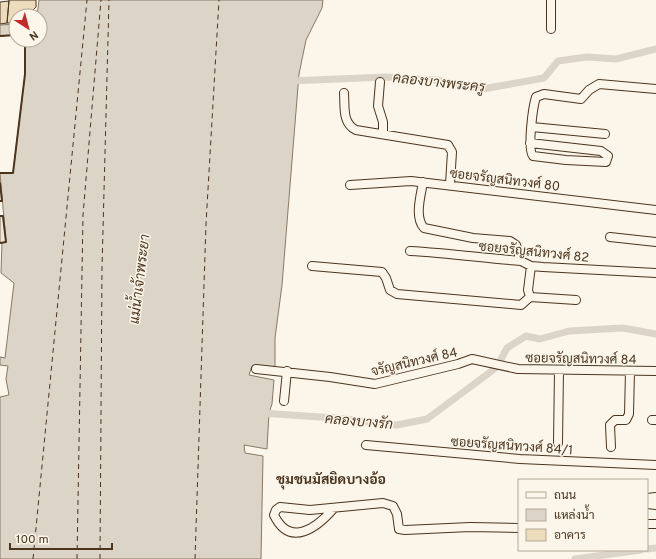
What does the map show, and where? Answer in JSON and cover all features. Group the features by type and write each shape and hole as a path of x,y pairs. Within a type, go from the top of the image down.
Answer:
{"street":[{"path":"551,0 551,28"},
{"path":"380,82 378,106 383,122 383,134"},
{"path":"530,143 601,151 608,156 608,159 603,163 534,156 530,152 530,143 535,101 541,94 582,99 590,90 599,84 656,89"},
{"path":"344,93 345,117 348,125 356,130 448,145 452,152 450,184"},
{"path":"532,127 605,134"},
{"name":"ซอยจรัญสนิทวงศ์ 80","path":"350,185 404,180 450,184 656,210"},
{"path":"423,182 419,220 424,228 473,238 510,241 516,245 521,261"},
{"path":"610,237 656,242"},
{"name":"ซอยจรัญสนิทวงศ์ 82","path":"410,251 435,252 453,256 521,261 531,266 656,273"},
{"path":"312,266 382,272 386,278 390,290 397,294 521,305 530,297 576,300"},
{"path":"530,297 528,290 531,266"},
{"name":"จรัญสนิทวงศ์ 84","path":"256,369 287,371 375,384 458,364 472,359 505,367"},
{"name":"ซอยจรัญสนิทวงศ์ 84","path":"505,367 518,369 656,371"},
{"path":"558,443 559,370"},
{"path":"284,401 287,371"},
{"path":"611,447 610,424 615,420 626,420 629,414 630,371"},
{"name":"ซอยจรัญสนิทวงศ์ 84/1","path":"366,444 520,459 656,465"},
{"path":"334,508 325,519 298,533 286,531 280,526 274,516 276,510 280,507 310,510 383,503 393,506 397,514 399,529 470,527 518,528"}],"shaded area":[{"path":"0,216 3,216 6,242 0,243"}],"water":[{"name":"แม่น้ำเจ้าพระยา","path":"39,0 323,0 322,8 306,40 299,74 282,285 275,338 275,369 252,366 249,375 274,380 272,404 269,413 267,449 244,445 245,453 263,456 261,559 0,559 0,397 9,395 6,379 8,366 0,365 0,357 5,358 14,283 1,273 2,243 6,242 0,173 13,173 25,74 25,48 48,48 48,8 38,8"},
{"path":"8,24 8,36 0,36 0,25"}],"building":[{"path":"9,0 36,0 35,8 8,8"},
{"path":"9,1 7,23 0,24 0,2"}],"waterway":[{"name":"คลองบางพระครู","path":"290,81 386,77 436,80 483,89 544,78 558,61 587,57 616,59 656,49"},
{"name":"คลองบางรัก","path":"260,413 336,418 397,425 427,419 497,367 507,348 526,336 540,339 569,331 623,328 656,334"},
{"path":"648,549 656,548"},
{"path":"575,559 634,551"}],"ferry route":[{"path":"33,559 87,0"},
{"path":"77,559 83,215 101,0"},
{"path":"100,559 102,268 109,0"},
{"path":"195,559 206,224 219,0"}],"wall":[{"path":"0,36 8,36"},
{"path":"0,173 13,173 25,74 25,48"},
{"path":"0,183 2,201 0,201"},
{"path":"0,216 3,216 6,242 0,243"}],"district":[{"name":"ชุมชนมัสยิดบางอ้อ","path":"331,479"}]}
